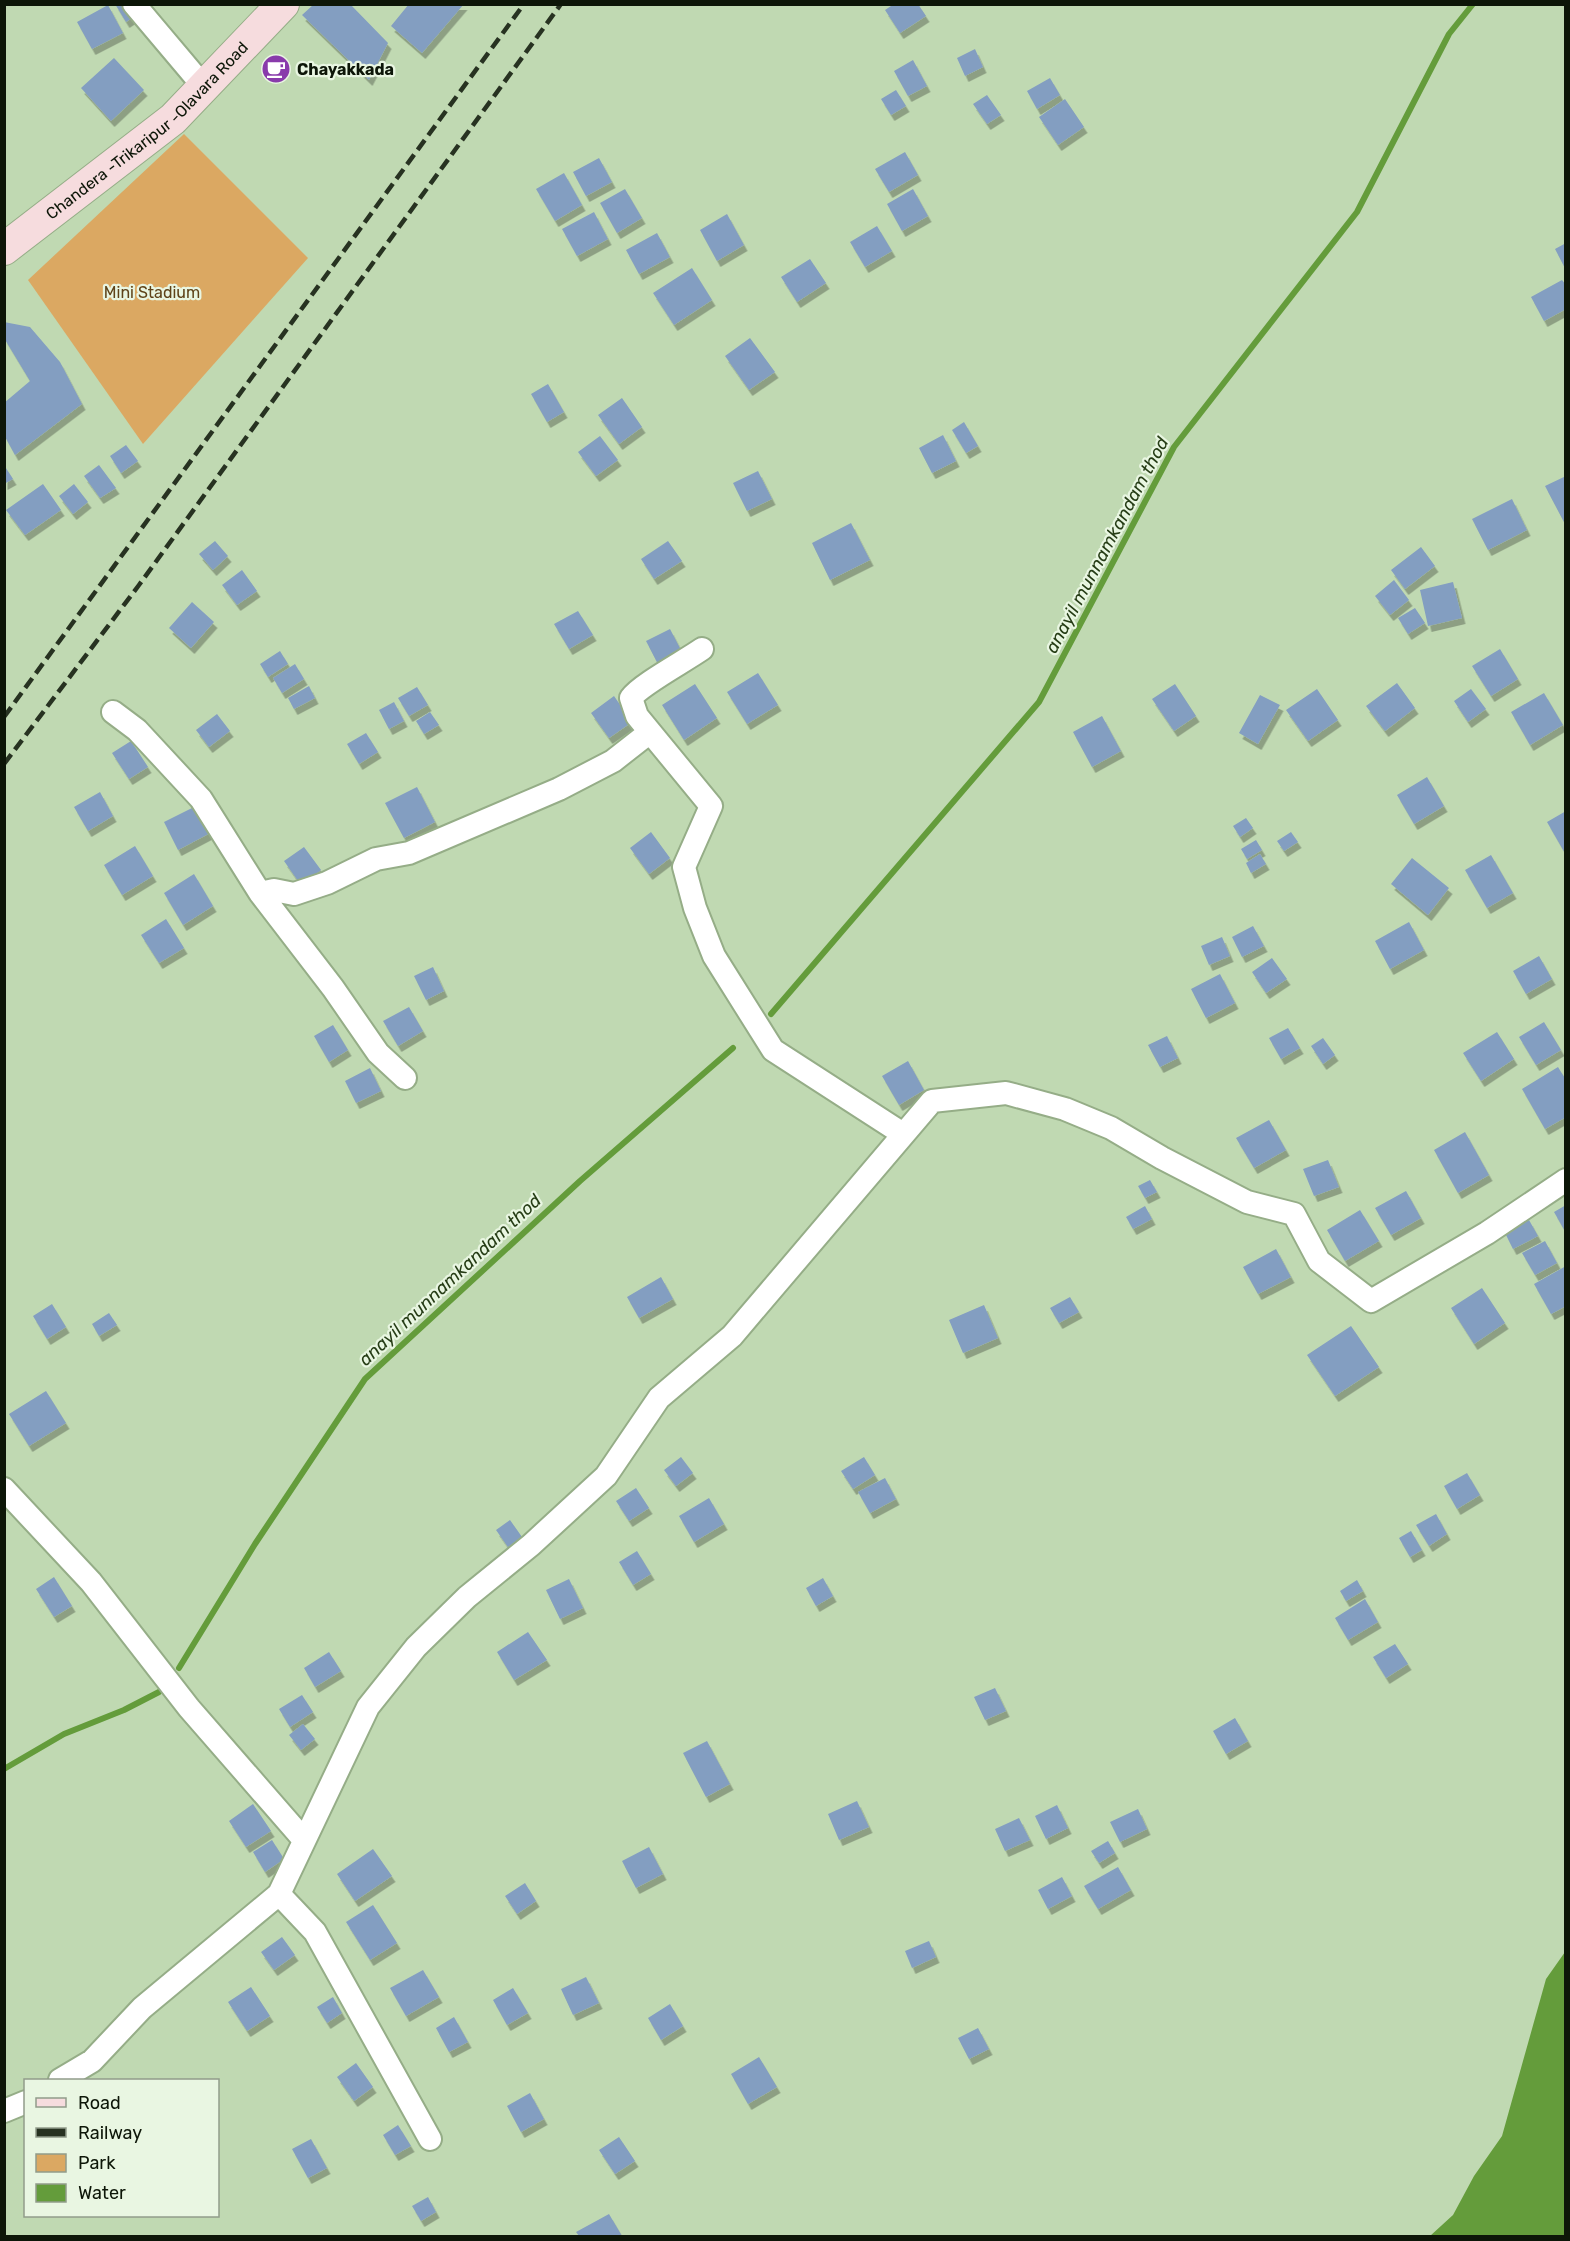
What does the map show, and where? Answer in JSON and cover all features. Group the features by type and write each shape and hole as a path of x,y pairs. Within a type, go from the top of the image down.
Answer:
{"main road":[{"name":"Chandera -Trikaripur -Olavara Road","path":"4,249 173,119 284,4"}],"street":[{"path":"134,4 204,87"},
{"path":"702,649 651,684 638,689 631,698 637,716 711,806 684,867 695,908 714,956 773,1050 903,1134"},
{"path":"113,712 137,730 201,799 260,893 333,988 378,1053 405,1078"},
{"path":"260,893 274,890 294,894 327,883 376,859 409,853 560,789 613,761 650,732"},
{"path":"62,2079 92,2061 142,2008 279,1894 368,1707 416,1647 467,1597 531,1545 606,1476 659,1398 732,1336 932,1101 1006,1093 1065,1108 1111,1128 1162,1158 1247,1202 1294,1214 1319,1261 1371,1301 1438,1264 1566,1180"},
{"path":"4,1489 91,1582 189,1708 304,1840"},
{"path":"279,1894 315,1932 430,2139"},
{"path":"4,2111 24,2103"}],"green space":[{"name":"Mini Stadium","path":"184,134 308,258 143,444 28,280"}],"water":[{"path":"1565,1952 1565,2236 1430,2236 1453,2215 1474,2176 1502,2136 1546,1979"}],"building":[{"path":"115,4 127,4 135,16 126,22"},
{"path":"409,4 464,4 422,53 391,26"},
{"path":"894,4 918,4 926,16 900,33 885,10"},
{"path":"108,5 123,33 92,49 77,22"},
{"path":"313,5 351,5 388,43 369,80 302,15"},
{"path":"975,49 983,67 965,76 957,58"},
{"path":"114,58 144,90 111,121 81,88"},
{"path":"913,60 927,86 908,96 894,71"},
{"path":"1050,78 1060,95 1037,109 1027,91"},
{"path":"896,90 906,106 891,115 881,99"},
{"path":"987,95 1001,115 987,124 973,104"},
{"path":"1065,99 1084,127 1058,145 1039,117"},
{"path":"905,152 918,175 889,192 875,169"},
{"path":"599,158 612,182 586,196 573,172"},
{"path":"564,173 582,205 555,221 536,189"},
{"path":"625,189 642,218 617,233 600,203"},
{"path":"913,189 928,216 902,231 887,204"},
{"path":"594,212 608,239 577,256 562,229"},
{"path":"727,214 744,245 717,261 700,230"},
{"path":"877,226 892,251 865,267 850,242"},
{"path":"657,233 670,257 639,274 626,250"},
{"path":"1566,243 1566,270 1555,249"},
{"path":"810,259 826,283 797,302 781,277"},
{"path":"692,268 712,300 674,325 653,293"},
{"path":"1562,280 1566,285 1566,309 1544,321 1531,297"},
{"path":"4,322 30,327 60,362 82,404 15,455 4,435 4,403 30,381 4,338"},
{"path":"750,338 775,372 749,390 725,356"},
{"path":"548,384 564,412 547,422 531,394"},
{"path":"622,398 642,427 619,444 598,415"},
{"path":"964,422 978,446 966,453 952,430"},
{"path":"943,435 956,461 932,473 919,448"},
{"path":"600,436 618,460 596,476 578,452"},
{"path":"126,445 138,461 121,473 110,456"},
{"path":"4,465 13,479 4,484"},
{"path":"99,465 116,488 100,498 84,476"},
{"path":"758,471 772,499 747,511 733,483"},
{"path":"1566,476 1566,521 1564,522 1545,486"},
{"path":"43,484 61,510 25,535 6,510"},
{"path":"74,484 88,502 73,514 59,496"},
{"path":"1512,499 1527,530 1488,550 1472,519"},
{"path":"851,523 870,560 830,580 812,543"},
{"path":"215,541 228,556 213,570 199,554"},
{"path":"668,541 682,561 654,579 641,559"},
{"path":"1421,547 1435,566 1405,589 1391,570"},
{"path":"242,570 257,591 237,605 222,585"},
{"path":"1394,580 1409,600 1390,615 1375,596"},
{"path":"1453,582 1462,618 1428,626 1420,590"},
{"path":"192,602 214,622 191,648 169,628"},
{"path":"1415,608 1425,623 1408,634 1398,618"},
{"path":"578,611 593,635 569,649 554,624"},
{"path":"670,629 683,654 659,666 646,641"},
{"path":"1500,649 1518,679 1491,696 1472,666"},
{"path":"280,651 288,664 268,677 260,664"},
{"path":"295,664 304,679 282,693 273,678"},
{"path":"758,673 778,705 747,724 727,692"},
{"path":"1397,683 1415,708 1385,731 1366,706"},
{"path":"695,684 717,718 684,740 662,705"},
{"path":"1175,684 1196,716 1174,731 1152,699"},
{"path":"309,686 315,698 294,709 288,698"},
{"path":"417,687 428,705 409,716 398,698"},
{"path":"1317,689 1338,720 1308,741 1286,710"},
{"path":"1471,689 1486,709 1468,722 1454,701"},
{"path":"1544,693 1563,725 1530,745 1511,712"},
{"path":"1260,695 1280,705 1258,744 1239,733"},
{"path":"614,696 632,722 609,738 591,713"},
{"path":"394,702 404,721 389,729 379,710"},
{"path":"430,712 439,725 424,734 416,721"},
{"path":"217,714 230,731 209,747 196,730"},
{"path":"1102,716 1121,751 1092,767 1073,732"},
{"path":"366,733 378,752 359,764 347,744"},
{"path":"131,741 148,767 129,779 112,753"},
{"path":"1427,777 1444,806 1414,824 1397,795"},
{"path":"417,787 435,822 404,838 385,803"},
{"path":"100,792 113,816 88,831 74,807"},
{"path":"198,805 212,832 178,850 164,822"},
{"path":"1566,811 1566,855 1547,822"},
{"path":"1246,818 1253,828 1240,837 1233,826"},
{"path":"651,832 670,858 649,874 630,848"},
{"path":"1291,832 1298,842 1284,851 1277,841"},
{"path":"1256,840 1262,850 1247,859 1241,849"},
{"path":"135,846 153,876 122,895 104,865"},
{"path":"304,847 321,870 301,885 284,861"},
{"path":"1260,854 1266,864 1251,873 1246,863"},
{"path":"1491,855 1513,893 1487,908 1465,870"},
{"path":"1412,858 1449,888 1428,915 1391,884"},
{"path":"194,874 213,906 183,925 164,893"},
{"path":"166,919 184,948 159,963 141,935"},
{"path":"1409,922 1424,950 1390,969 1375,941"},
{"path":"1253,926 1264,946 1242,957 1232,937"},
{"path":"1222,937 1230,956 1209,965 1201,946"},
{"path":"1539,956 1552,979 1526,994 1513,971"},
{"path":"1272,958 1287,979 1266,993 1252,972"},
{"path":"433,967 444,991 426,1000 414,976"},
{"path":"1220,974 1235,1003 1206,1018 1191,989"},
{"path":"409,1007 423,1031 398,1046 383,1021"},
{"path":"1544,1022 1561,1050 1536,1065 1519,1037"},
{"path":"333,1025 348,1050 329,1062 314,1036"},
{"path":"1288,1028 1300,1048 1281,1059 1269,1038"},
{"path":"1497,1032 1514,1059 1481,1081 1463,1053"},
{"path":"1167,1036 1178,1058 1160,1067 1148,1045"},
{"path":"1323,1038 1335,1055 1323,1064 1311,1046"},
{"path":"908,1061 924,1090 899,1105 882,1076"},
{"path":"1558,1067 1566,1080 1566,1117 1545,1129 1522,1089"},
{"path":"370,1068 381,1091 356,1103 345,1081"},
{"path":"1269,1120 1286,1150 1254,1168 1236,1138"},
{"path":"1465,1132 1489,1175 1458,1193 1434,1150"},
{"path":"1328,1160 1339,1187 1314,1196 1303,1169"},
{"path":"1150,1180 1157,1192 1145,1198 1138,1186"},
{"path":"1406,1191 1421,1218 1391,1235 1375,1208"},
{"path":"1566,1205 1566,1233 1554,1212"},
{"path":"1145,1206 1152,1219 1133,1229 1126,1217"},
{"path":"1360,1210 1379,1241 1345,1261 1327,1230"},
{"path":"1529,1220 1538,1236 1513,1249 1505,1233"},
{"path":"1545,1241 1557,1263 1535,1275 1522,1253"},
{"path":"1276,1249 1291,1277 1258,1294 1243,1267"},
{"path":"1566,1266 1566,1306 1551,1314 1534,1284"},
{"path":"661,1277 673,1299 639,1318 627,1297"},
{"path":"1482,1288 1505,1323 1474,1344 1451,1308"},
{"path":"1070,1297 1079,1312 1059,1323 1050,1308"},
{"path":"52,1304 66,1327 47,1339 33,1316"},
{"path":"984,1305 998,1338 963,1353 949,1320"},
{"path":"109,1313 117,1325 99,1336 92,1324"},
{"path":"1351,1326 1379,1367 1335,1396 1307,1355"},
{"path":"46,1391 66,1423 29,1446 9,1414"},
{"path":"681,1457 693,1473 676,1486 664,1470"},
{"path":"864,1457 875,1475 853,1489 841,1471"},
{"path":"1467,1473 1480,1495 1457,1509 1444,1486"},
{"path":"885,1478 896,1499 870,1513 858,1492"},
{"path":"636,1488 649,1508 629,1521 616,1501"},
{"path":"709,1498 724,1524 694,1542 679,1516"},
{"path":"1436,1514 1447,1534 1429,1546 1416,1525"},
{"path":"510,1520 522,1537 508,1547 496,1530"},
{"path":"1411,1531 1422,1550 1410,1557 1399,1538"},
{"path":"637,1551 651,1574 633,1585 619,1562"},
{"path":"54,1577 72,1606 54,1617 36,1589"},
{"path":"823,1578 833,1596 816,1606 806,1588"},
{"path":"569,1579 583,1608 560,1619 546,1590"},
{"path":"1357,1580 1363,1591 1346,1601 1340,1591"},
{"path":"1365,1599 1378,1622 1348,1640 1335,1618"},
{"path":"528,1632 547,1660 514,1680 497,1652"},
{"path":"1395,1644 1408,1664 1386,1678 1373,1657"},
{"path":"329,1652 341,1671 315,1687 304,1668"},
{"path":"995,1688 1006,1711 985,1720 974,1697"},
{"path":"302,1695 313,1712 290,1727 279,1709"},
{"path":"1235,1718 1248,1741 1226,1754 1213,1731"},
{"path":"303,1724 315,1739 301,1750 289,1735"},
{"path":"707,1741 730,1784 706,1797 683,1753"},
{"path":"857,1801 869,1827 839,1840 828,1814"},
{"path":"253,1804 271,1831 246,1847 229,1821"},
{"path":"1057,1805 1068,1828 1046,1839 1035,1816"},
{"path":"1138,1809 1147,1829 1120,1842 1110,1822"},
{"path":"1019,1818 1030,1840 1005,1851 995,1829"},
{"path":"272,1840 284,1859 265,1872 253,1852"},
{"path":"1108,1841 1115,1853 1099,1863 1091,1851"},
{"path":"649,1847 663,1874 636,1888 622,1861"},
{"path":"373,1849 392,1876 355,1901 337,1874"},
{"path":"1118,1867 1131,1890 1098,1909 1084,1886"},
{"path":"1062,1877 1072,1896 1048,1909 1038,1890"},
{"path":"525,1883 536,1901 517,1914 505,1896"},
{"path":"373,1905 397,1943 370,1960 346,1922"},
{"path":"282,1937 295,1955 274,1970 261,1952"},
{"path":"929,1941 936,1957 912,1968 905,1951"},
{"path":"423,1970 439,1997 406,2016 390,1988"},
{"path":"586,1977 599,2003 573,2015 561,1989"},
{"path":"251,1987 270,2016 247,2031 228,2002"},
{"path":"513,1988 528,2013 507,2025 493,2000"},
{"path":"333,1997 342,2013 327,2023 317,2007"},
{"path":"670,2004 683,2026 661,2040 648,2018"},
{"path":"454,2017 468,2042 449,2052 436,2028"},
{"path":"978,2028 989,2049 969,2059 958,2038"},
{"path":"759,2057 777,2087 748,2104 731,2074"},
{"path":"356,2063 373,2087 354,2101 337,2077"},
{"path":"530,2093 544,2119 521,2132 507,2106"},
{"path":"398,2125 411,2146 395,2155 383,2135"},
{"path":"619,2137 635,2161 615,2174 599,2150"},
{"path":"311,2139 327,2168 308,2178 292,2149"},
{"path":"428,2197 436,2212 421,2221 412,2206"},
{"path":"609,2214 622,2236 579,2236 576,2232"}],"waterway":[{"name":"anayil munnamkandam thod","path":"771,1014 1039,702 1174,447 1357,212 1449,34 1473,4"},
{"name":"anayil munnamkandam thod","path":"179,1668 255,1544 365,1379 580,1181 733,1048"},
{"name":"anayil munnamkandam thod","path":"4,1769 64,1734 124,1710 159,1692"}],"railway":[{"path":"4,717 524,4"},
{"path":"4,764 139,585 561,4"}],"place":[{"name":"Chayakkada","path":"276,69"}]}
